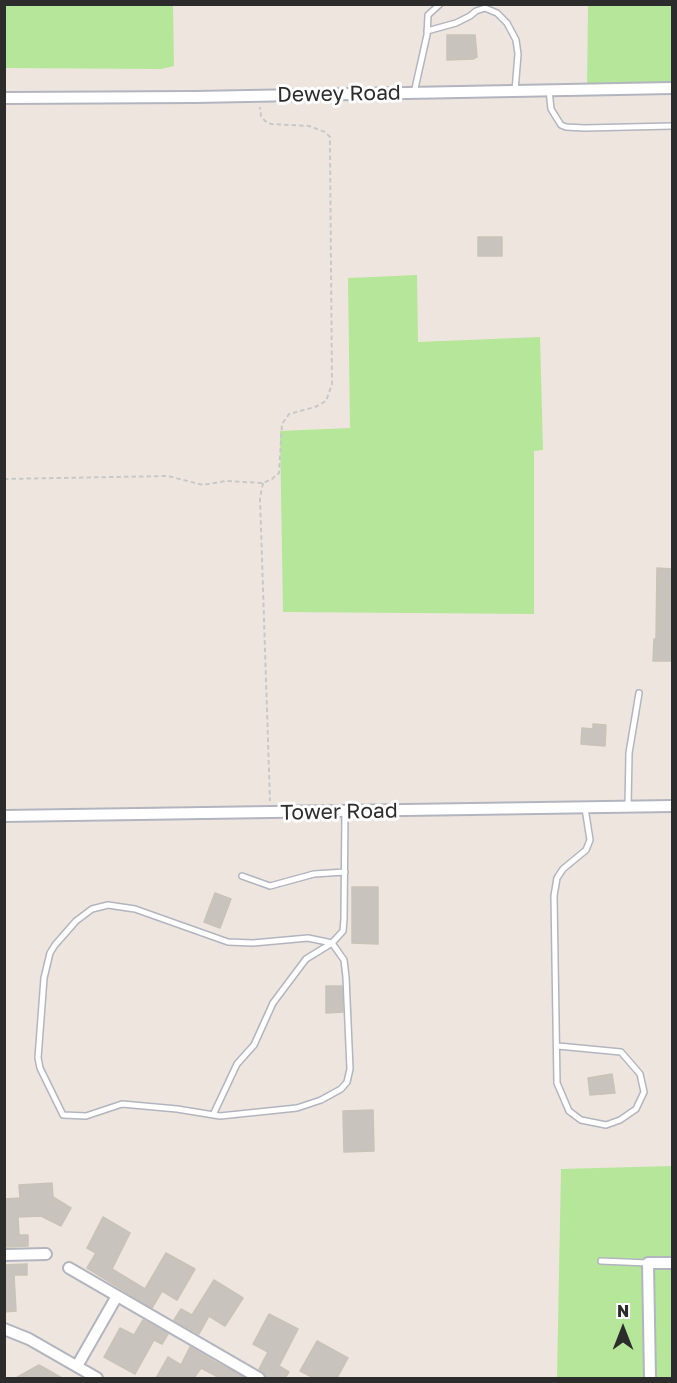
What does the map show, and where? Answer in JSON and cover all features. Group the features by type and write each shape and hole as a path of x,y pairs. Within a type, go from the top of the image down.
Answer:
{"street":[{"name":"Dewey Road","path":"4,98 672,88"},
{"name":"Tower Road","path":"4,816 672,806"},
{"path":"4,1255 46,1254"},
{"path":"650,1378 648,1263 672,1263"},
{"path":"69,1268 260,1378"},
{"path":"77,1366 117,1296"},
{"path":"4,1329 29,1339 98,1378"}],"lane":[{"path":"414,93 428,31 428,15 440,4"},
{"path":"428,31 456,22 476,11 485,9 497,13 507,23 516,40 518,54 515,91"},
{"path":"549,90 551,109 561,125 566,127 672,126"},
{"path":"628,807 630,744 639,693"},
{"path":"558,1046 621,1052 640,1074 644,1092 636,1109 620,1120 606,1125 581,1119 569,1111 557,1083 554,896 557,878 563,869 586,850 590,840 585,808"},
{"path":"213,1115 237,1065 254,1045 273,1003 306,959 332,943 343,931 345,811"},
{"path":"242,876 270,886 314,874 345,872"},
{"path":"108,905 147,912 228,942 254,943 308,938 332,943 344,960 346,977 350,1069 347,1082 341,1089 321,1100 297,1108 213,1115 122,1104 86,1116 63,1115 40,1068 38,1058 44,978 50,953 55,945 76,921 92,909 108,905"},
{"path":"601,1261 648,1263"}],"path":[{"path":"4,479 168,476 203,485 226,481 263,483 279,473 282,424 289,414 315,407 326,401 332,384 330,137 317,128 281,125 265,121 261,116 261,95"},
{"path":"263,483 260,498 270,813"}],"green space":[{"path":"5,4 173,5 174,66 161,69 5,68"},
{"path":"588,5 672,5 672,90 587,91"},
{"path":"417,275 418,342 540,337 543,450 534,451 534,614 283,612 280,431 350,428 348,278"},
{"path":"672,1166 672,1378 557,1378 561,1169"}],"building":[{"path":"447,35 475,35 477,57 447,60"},
{"path":"478,237 502,237 502,256 478,256"},
{"path":"657,568 672,569 672,661 653,661 654,639 656,639"},
{"path":"593,724 606,725 605,746 581,744 582,728 593,729"},
{"path":"352,887 378,887 378,944 352,943"},
{"path":"215,893 231,899 220,928 204,922"},
{"path":"326,986 342,986 343,1012 326,1013"},
{"path":"612,1074 615,1093 590,1095 588,1078"},
{"path":"373,1110 374,1151 344,1152 343,1111"},
{"path":"52,1183 53,1197 71,1208 61,1226 41,1216 18,1217 19,1235 28,1235 28,1246 4,1247 4,1199 20,1198 19,1185"},
{"path":"103,1217 130,1233 112,1269 145,1289 166,1253 195,1269 177,1300 162,1291 152,1308 87,1268 96,1253 87,1248"},
{"path":"27,1264 27,1275 14,1275 16,1311 4,1312 4,1265"},
{"path":"214,1280 243,1298 225,1326 209,1316 199,1334 174,1320 181,1309 192,1315"},
{"path":"269,1314 298,1329 279,1366 289,1372 285,1378 266,1378 259,1369 268,1352 253,1344"},
{"path":"143,1320 168,1334 162,1344 154,1340 135,1374 104,1357 120,1328 134,1335"},
{"path":"317,1341 348,1358 337,1378 314,1378 300,1371"},
{"path":"190,1347 245,1378 220,1378 201,1368 194,1378 156,1378 168,1357 181,1365"},
{"path":"39,1365 62,1378 16,1378"}]}
